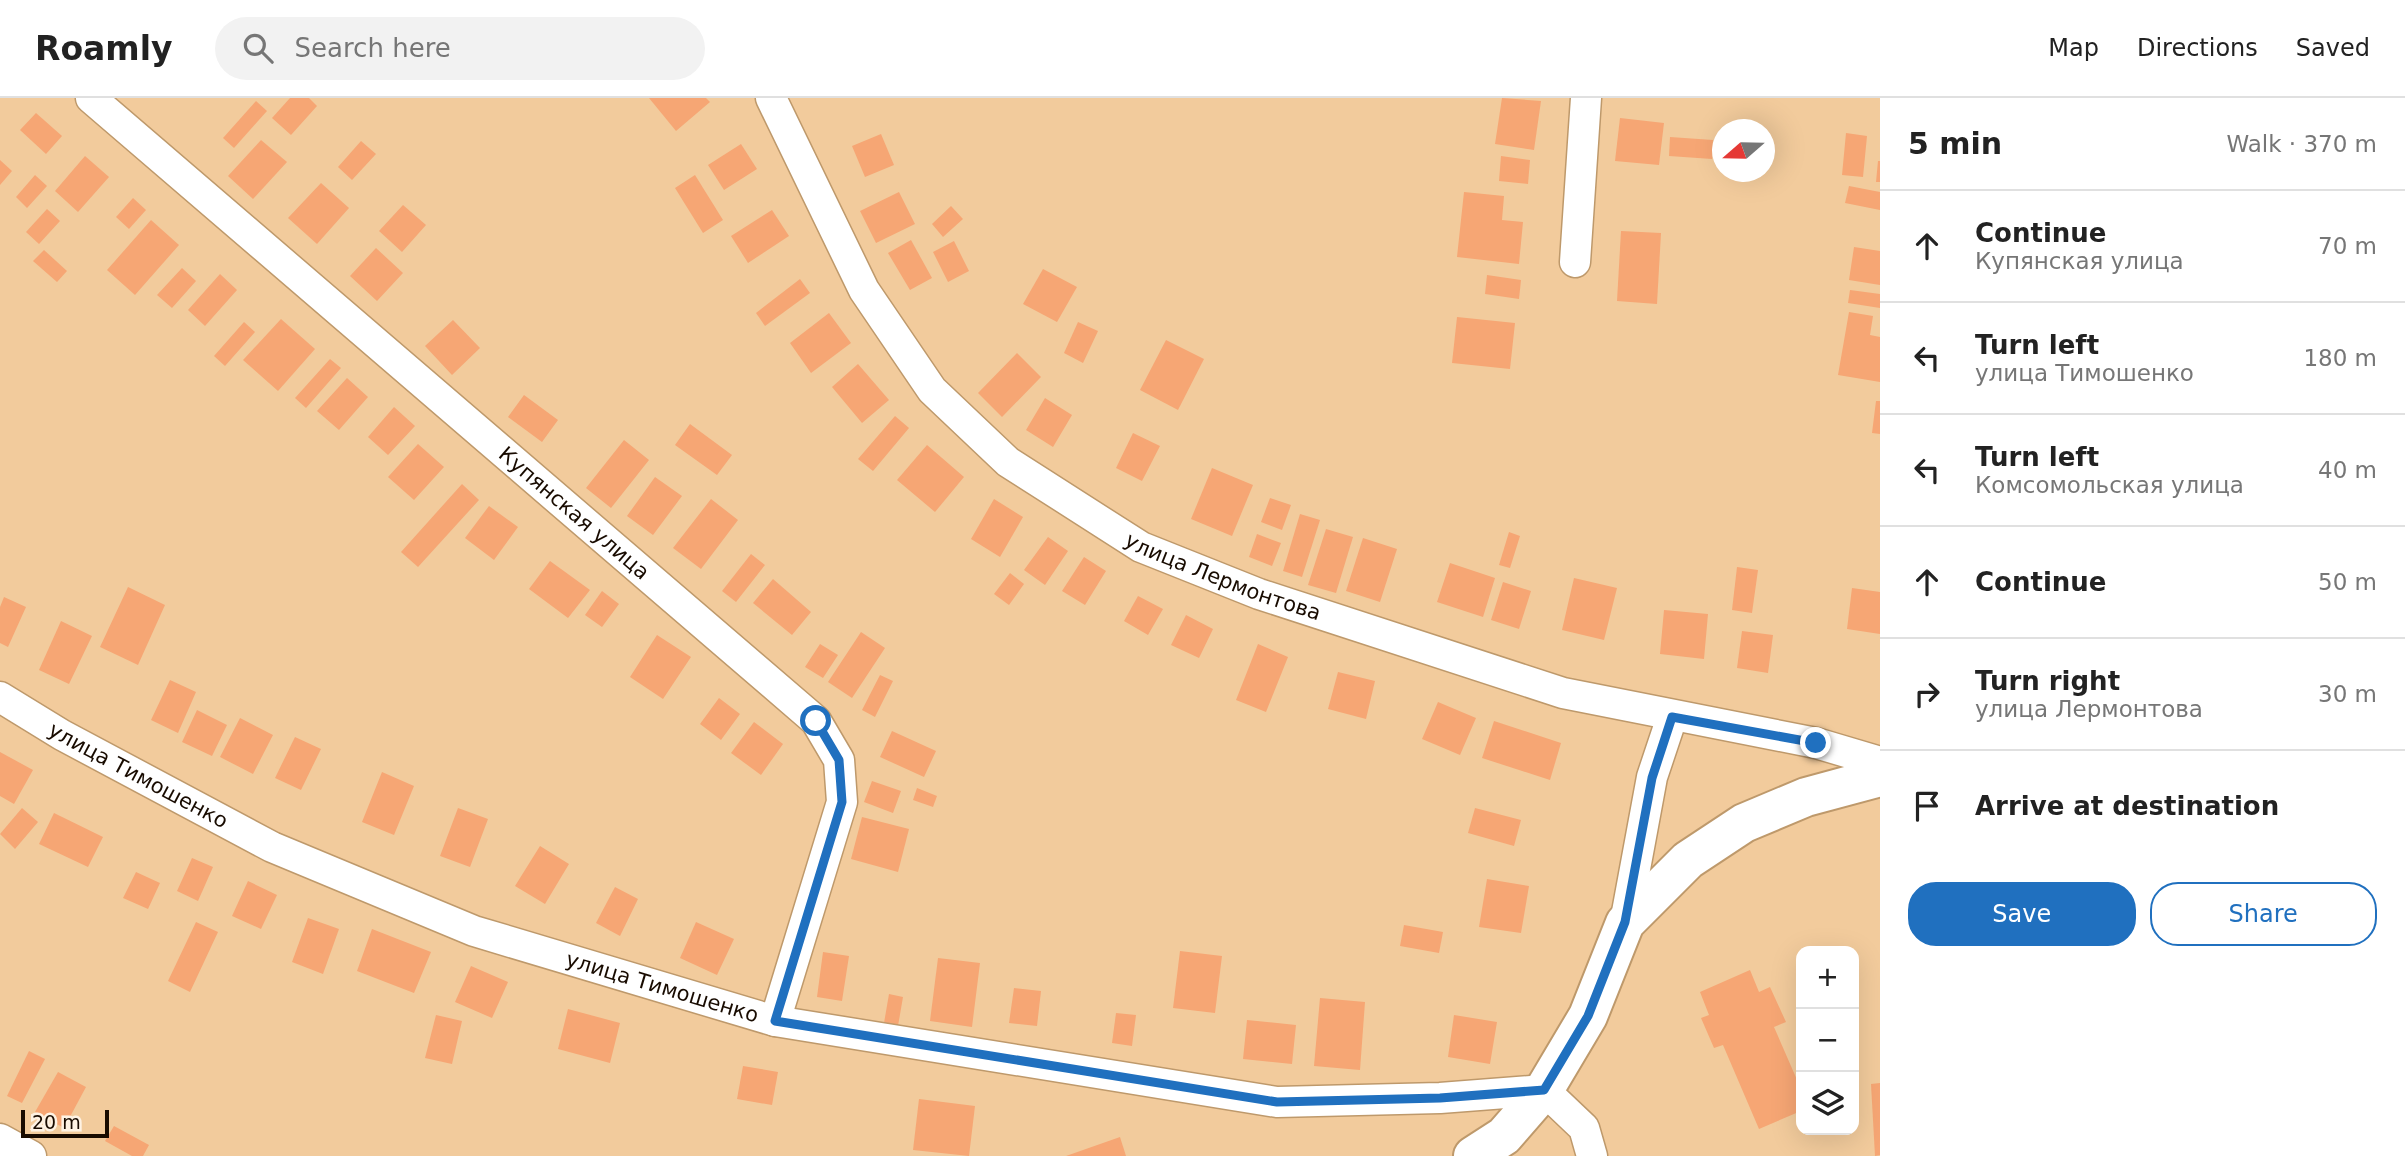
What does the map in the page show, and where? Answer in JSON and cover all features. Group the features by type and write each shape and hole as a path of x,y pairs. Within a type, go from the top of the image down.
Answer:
{"street":[{"name":"Купянская улица","path":"91,98 816,721 839,760 842,802 775,1021"},
{"name":"улица Лермонтова","path":"771,98 864,290 932,390 1008,462 1141,547 1259,594 1563,694 1816,743 1880,762"},
{"path":"1575,262 1586,98"},
{"name":"улица Тимошенко","path":"0,697 62,734 272,847 474,931 775,1021 1277,1102 1440,1098 1544,1090"},
{"path":"1473,1156 1504,1136 1544,1090 1588,1016 1625,922 1652,778 1672,717"},
{"path":"1625,922 1688,860 1744,823 1806,797 1880,777"},
{"path":"1544,1090 1584,1128 1592,1156"},
{"path":"0,1139 31,1156"}],"building":[{"path":"290,98 309,98 317,106 291,135 272,118"},
{"path":"649,98 706,98 710,102 676,131"},
{"path":"1502,98 1541,101 1534,150 1495,144"},
{"path":"256,101 267,111 234,148 223,138"},
{"path":"36,113 62,136 46,154 20,130"},
{"path":"1620,118 1664,123 1659,165 1615,161"},
{"path":"1846,133 1867,136 1863,177 1842,175"},
{"path":"881,134 894,165 865,177 852,146"},
{"path":"1670,137 1712,140 1712,159 1669,156"},
{"path":"261,140 287,162 253,199 228,176"},
{"path":"361,141 376,154 352,180 338,167"},
{"path":"741,144 757,169 724,190 708,165"},
{"path":"85,156 109,177 78,212 55,191"},
{"path":"1501,156 1530,160 1528,184 1499,181"},
{"path":"0,160 12,171 0,185"},
{"path":"1878,161 1880,182 1876,182"},
{"path":"35,175 47,186 27,208 16,197"},
{"path":"695,175 723,220 703,233 675,188"},
{"path":"321,183 349,208 317,244 288,218"},
{"path":"1849,186 1880,192 1880,210 1845,203"},
{"path":"899,192 915,224 876,243 860,211"},
{"path":"1464,192 1504,196 1502,220 1523,222 1519,264 1457,257"},
{"path":"133,198 146,210 129,229 116,217"},
{"path":"403,205 426,225 402,252 379,231"},
{"path":"951,206 963,219 943,237 932,224"},
{"path":"47,209 60,221 39,244 26,232"},
{"path":"772,210 789,236 748,263 731,236"},
{"path":"151,220 179,245 135,295 107,270"},
{"path":"1621,231 1661,233 1657,304 1617,301"},
{"path":"911,240 932,278 910,290 888,253"},
{"path":"954,241 969,271 948,282 933,252"},
{"path":"1854,247 1880,251 1880,285 1849,280"},
{"path":"376,248 403,273 377,301 350,276"},
{"path":"44,250 67,271 57,282 33,261"},
{"path":"182,268 196,281 172,308 157,295"},
{"path":"1043,269 1077,287 1057,322 1023,304"},
{"path":"220,274 237,290 205,326 188,310"},
{"path":"1487,275 1521,280 1519,299 1485,294"},
{"path":"800,279 810,293 765,326 756,313"},
{"path":"1850,290 1880,294 1880,308 1848,303"},
{"path":"1849,312 1873,316 1870,335 1880,337 1880,382 1838,375"},
{"path":"829,313 851,343 811,373 790,343"},
{"path":"1457,317 1515,323 1510,369 1452,363"},
{"path":"281,319 315,349 278,391 243,360"},
{"path":"453,320 480,348 452,375 425,346"},
{"path":"244,322 255,332 225,366 214,356"},
{"path":"1078,322 1098,331 1083,363 1064,353"},
{"path":"1166,340 1204,359 1178,410 1140,390"},
{"path":"1017,353 1041,377 1002,417 978,393"},
{"path":"330,359 341,368 306,408 295,398"},
{"path":"858,364 889,400 862,423 832,387"},
{"path":"347,378 368,397 339,430 317,411"},
{"path":"524,395 558,420 542,442 508,417"},
{"path":"1045,398 1072,415 1053,447 1026,430"},
{"path":"1876,401 1880,401 1880,434 1872,433"},
{"path":"394,407 415,426 388,455 368,437"},
{"path":"895,416 909,428 873,471 858,459"},
{"path":"690,424 732,455 717,475 675,445"},
{"path":"1133,433 1160,446 1142,481 1116,468"},
{"path":"624,440 649,460 611,508 586,488"},
{"path":"418,444 444,467 414,500 388,477"},
{"path":"927,445 964,477 935,512 897,480"},
{"path":"1212,468 1253,485 1232,536 1191,519"},
{"path":"655,477 682,496 653,535 627,516"},
{"path":"462,484 479,500 418,567 401,552"},
{"path":"1270,498 1291,505 1282,530 1261,522"},
{"path":"711,499 738,520 701,569 673,548"},
{"path":"994,499 1023,517 1000,557 971,539"},
{"path":"489,506 518,527 494,560 465,538"},
{"path":"1300,514 1320,520 1302,577 1283,571"},
{"path":"1326,529 1353,537 1336,593 1308,585"},
{"path":"1509,532 1520,536 1510,568 1499,565"},
{"path":"1257,534 1281,543 1272,566 1249,557"},
{"path":"1048,537 1068,551 1045,585 1024,570"},
{"path":"1363,538 1397,549 1380,602 1346,591"},
{"path":"751,554 765,565 736,602 722,591"},
{"path":"1084,557 1106,571 1085,605 1062,591"},
{"path":"550,561 590,590 568,618 529,589"},
{"path":"1450,563 1495,578 1483,617 1437,602"},
{"path":"1737,567 1758,570 1752,613 1732,610"},
{"path":"1010,573 1024,584 1009,605 994,594"},
{"path":"1574,578 1617,588 1604,640 1562,630"},
{"path":"773,579 811,612 792,635 753,603"},
{"path":"1503,582 1531,591 1519,629 1491,620"},
{"path":"128,587 165,605 138,665 100,647"},
{"path":"1852,588 1880,592 1880,634 1847,629"},
{"path":"602,591 619,604 602,627 585,615"},
{"path":"1138,596 1163,609 1148,635 1124,621"},
{"path":"4,597 26,607 8,647 0,643 0,607"},
{"path":"1664,610 1708,614 1704,659 1660,654"},
{"path":"1186,615 1213,629 1199,658 1171,645"},
{"path":"61,621 92,636 69,684 39,670"},
{"path":"1742,631 1773,635 1768,673 1737,668"},
{"path":"861,632 885,648 852,698 828,682"},
{"path":"657,635 691,657 663,699 630,677"},
{"path":"820,644 838,655 823,678 805,667"},
{"path":"1258,644 1288,657 1266,712 1236,700"},
{"path":"1338,672 1375,681 1366,719 1328,709"},
{"path":"880,675 893,681 875,717 862,710"},
{"path":"170,680 196,692 178,733 151,720"},
{"path":"719,698 740,714 721,740 700,724"},
{"path":"1438,702 1476,718 1460,755 1422,739"},
{"path":"197,710 227,725 212,756 182,742"},
{"path":"240,718 273,735 253,774 220,757"},
{"path":"1494,721 1561,743 1550,780 1482,758"},
{"path":"754,722 783,744 761,775 731,753"},
{"path":"892,731 936,751 924,777 880,757"},
{"path":"295,737 321,749 301,790 275,778"},
{"path":"0,752 33,770 14,804 0,796"},
{"path":"382,772 414,786 394,835 362,822"},
{"path":"872,781 901,791 893,813 864,802"},
{"path":"917,788 937,796 933,807 913,800"},
{"path":"22,808 38,822 15,849 0,834"},
{"path":"458,808 488,819 470,867 440,856"},
{"path":"1475,808 1521,820 1514,846 1468,833"},
{"path":"54,813 103,837 88,867 39,844"},
{"path":"862,817 909,829 898,872 851,859"},
{"path":"540,846 569,864 545,904 515,886"},
{"path":"192,858 213,867 198,901 177,891"},
{"path":"136,872 160,883 148,909 123,898"},
{"path":"1487,879 1529,886 1521,933 1479,927"},
{"path":"248,881 277,895 261,929 232,916"},
{"path":"615,887 638,899 620,936 596,923"},
{"path":"308,918 339,929 323,974 292,962"},
{"path":"196,922 218,932 190,992 168,981"},
{"path":"696,922 734,939 717,975 680,958"},
{"path":"1404,925 1443,932 1439,953 1400,946"},
{"path":"372,929 431,952 414,993 357,971"},
{"path":"1180,951 1222,956 1215,1013 1173,1008"},
{"path":"823,952 849,956 842,1001 817,997"},
{"path":"938,958 980,963 972,1027 930,1021"},
{"path":"471,966 508,982 492,1018 455,1002"},
{"path":"1750,970 1759,992 1770,987 1786,1022 1774,1027 1796,1078 1796,1113 1759,1129 1723,1045 1714,1048 1701,1018 1709,1015 1700,992"},
{"path":"1014,988 1041,991 1037,1026 1009,1023"},
{"path":"889,994 903,997 898,1026 884,1023"},
{"path":"1320,998 1365,1002 1360,1070 1314,1066"},
{"path":"568,1009 620,1023 610,1063 558,1049"},
{"path":"1116,1013 1136,1015 1132,1046 1112,1043"},
{"path":"436,1015 462,1021 452,1064 425,1058"},
{"path":"1454,1015 1497,1022 1490,1064 1448,1057"},
{"path":"1247,1020 1296,1025 1292,1064 1243,1059"},
{"path":"29,1051 45,1059 22,1103 7,1096"},
{"path":"743,1066 778,1072 772,1105 737,1099"},
{"path":"58,1072 86,1087 64,1128 35,1112"},
{"path":"1880,1083 1880,1155 1875,1156 1871,1084"},
{"path":"919,1099 975,1106 969,1156 913,1150"},
{"path":"114,1126 149,1145 143,1156 132,1156 105,1141"},
{"path":"1120,1137 1126,1156 1066,1156"}],"route":[{"path":"816,721 839,760 842,802 775,1021 1277,1102 1440,1098 1544,1090 1588,1016 1625,922 1652,778 1672,717 1816,743"}]}
